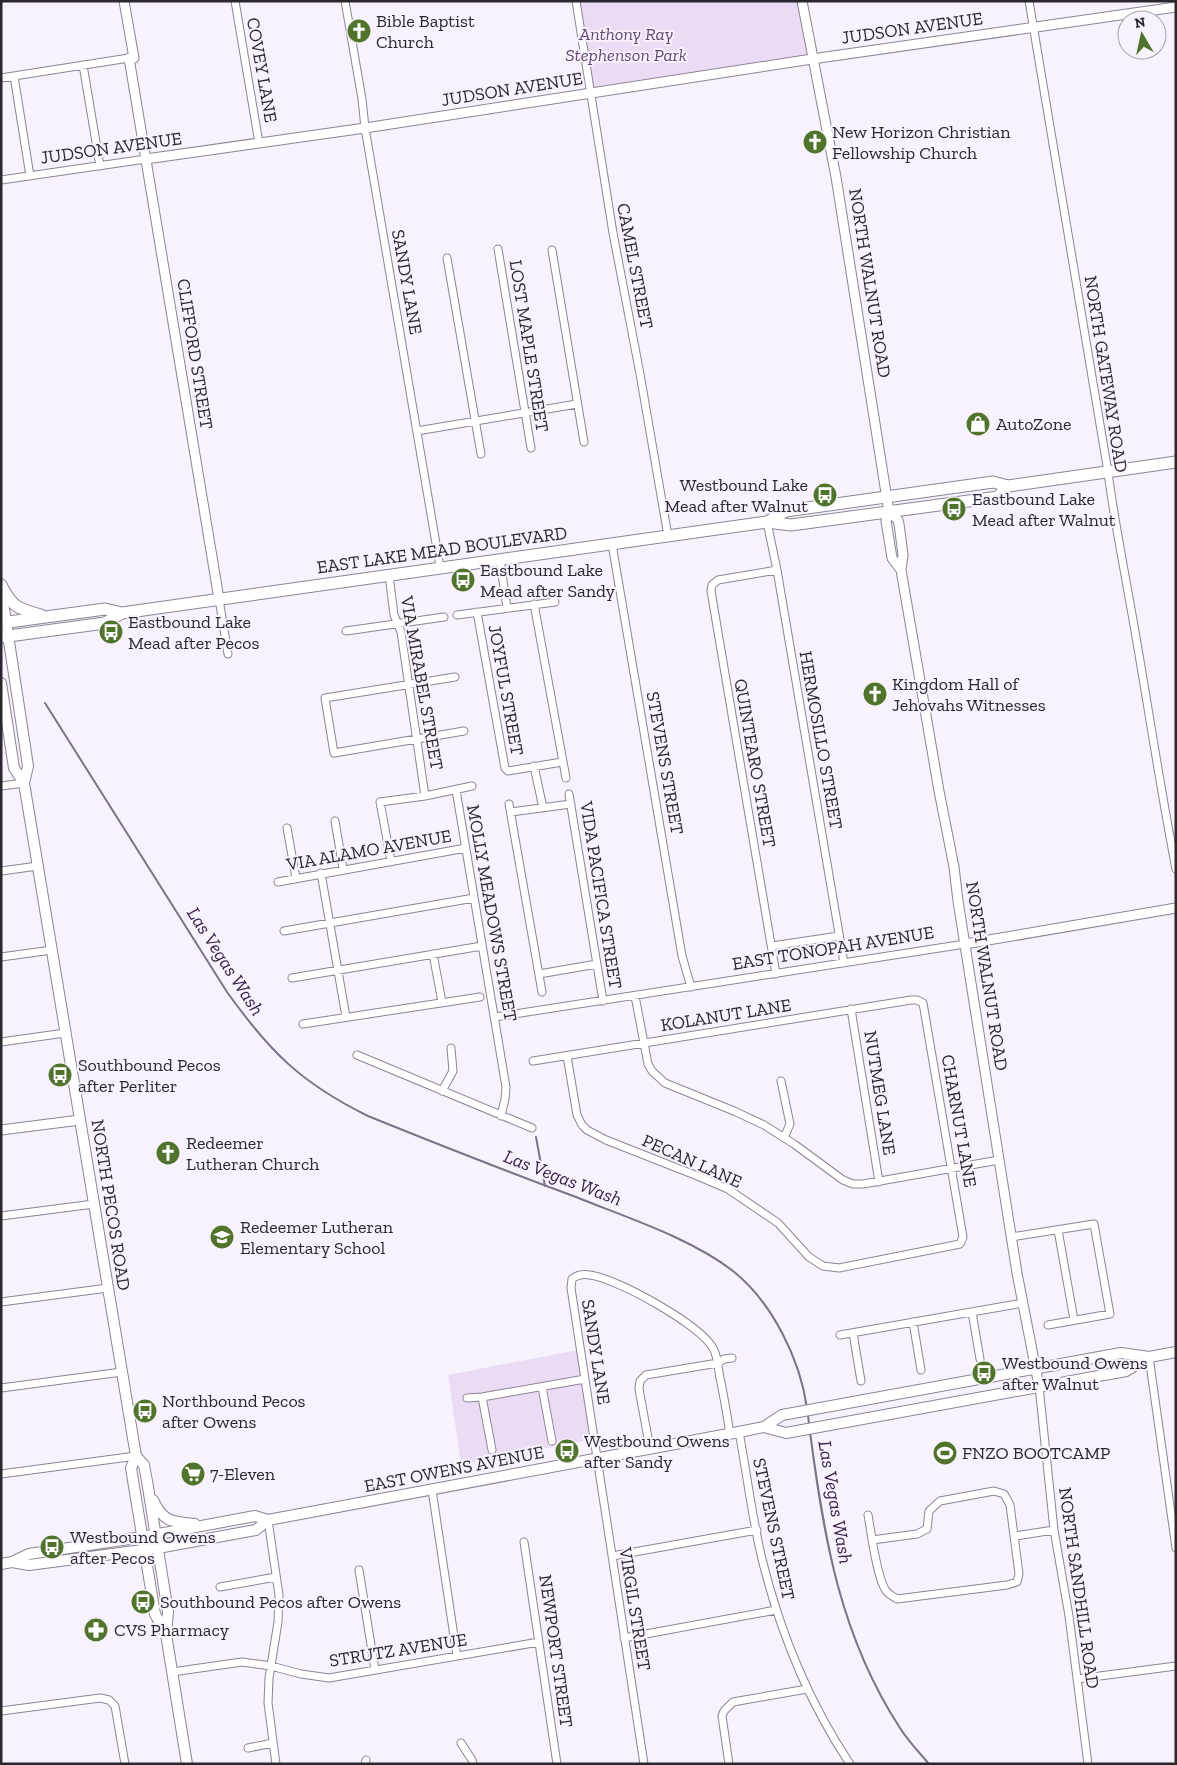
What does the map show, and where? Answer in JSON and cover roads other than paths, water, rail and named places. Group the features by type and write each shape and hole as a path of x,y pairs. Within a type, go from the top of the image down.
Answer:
{"main road":[{"name":"EAST LAKE MEAD BOULEVARD","path":"767,522 786,511 993,482 1008,486 1176,462"},
{"name":"EAST LAKE MEAD BOULEVARD","path":"4,622 104,609 122,613 767,522 791,526 998,497 1008,486"},
{"path":"1,587 16,607 47,617"},
{"name":"NORTH PECOS ROAD","path":"1,587 5,637 28,766 24,783 136,1456 131,1468 155,1614 166,1634"},
{"name":"EAST LAKE MEAD BOULEVARD","path":"5,637 104,623 122,613"},
{"name":"NORTH PECOS ROAD","path":"1,684 14,768 24,783"},
{"name":"EAST OWENS AVENUE","path":"764,1428 782,1415 838,1404 1121,1353 1149,1356 1176,1352"},
{"name":"EAST OWENS AVENUE","path":"1,1564 12,1562 29,1554 156,1535 254,1516 268,1520 764,1428 786,1433 1126,1371 1149,1356"},
{"name":"NORTH PECOS ROAD","path":"136,1456 144,1465 156,1535 168,1612 166,1634 187,1764"},
{"path":"148,1490 159,1512 167,1519 182,1523 209,1525"},
{"name":"EAST OWENS AVENUE","path":"12,1562 29,1565 158,1548 256,1530 268,1520"}],"street":[{"name":"CLIFFORD STREET","path":"124,1 146,159 228,654"},
{"name":"COVEY LANE","path":"235,1 259,143"},
{"name":"SANDY LANE","path":"345,1 440,567"},
{"name":"CAMEL STREET","path":"576,1 613,233 668,536"},
{"name":"NORTH WALNUT ROAD","path":"802,1 845,227 886,497 889,512 898,520 899,524 903,555 901,570 954,867 1011,1237 1039,1386"},
{"name":"NORTH GATEWAY ROAD","path":"1029,1 1108,472 1113,514 1128,591 1160,790 1176,869"},
{"name":"JUDSON AVENUE","path":"1,180 365,128 812,59 1176,7"},
{"path":"1,78 132,58"},
{"path":"83,65 100,166"},
{"path":"14,76 30,176"},
{"name":"LOST MAPLE STREET","path":"498,249 531,448"},
{"path":"552,250 584,442"},
{"path":"447,258 481,454"},
{"path":"417,432 577,404"},
{"name":"HERMOSILLO STREET","path":"767,522 777,570 844,963"},
{"name":"STEVENS STREET","path":"612,544 682,956 691,987"},
{"path":"500,560 507,608"},
{"name":"QUINTEARO STREET","path":"776,974 711,591 712,585 718,580 777,570"},
{"name":"VIA MIRABEL STREET","path":"389,575 397,623 401,632 426,796"},
{"path":"457,614 555,602"},
{"path":"534,604 566,778"},
{"name":"JOYFUL STREET","path":"477,612 505,768 508,771 534,766"},
{"path":"346,631 444,617"},
{"path":"455,677 325,698 334,753 464,731"},
{"path":"542,808 534,766 562,762"},
{"path":"1,786 24,783"},
{"path":"456,790 472,786"},
{"name":"MOLLY MEADOWS STREET","path":"391,861 380,802 456,790 506,1087 501,1116"},
{"name":"VIDA PACIFICA STREET","path":"569,794 603,1001"},
{"path":"509,804 542,992"},
{"path":"510,812 571,804"},
{"path":"335,821 344,869"},
{"path":"286,828 296,878"},
{"name":"VIA ALAMO AVENUE","path":"278,882 466,848"},
{"path":"1,871 38,866"},
{"path":"321,873 346,1017"},
{"path":"284,931 474,898"},
{"name":"EAST TONOPAH AVENUE","path":"495,1017 965,944 1176,908"},
{"path":"772,946 839,936"},
{"path":"292,978 482,946"},
{"path":"1,957 52,950"},
{"path":"434,954 442,1002"},
{"path":"539,974 597,964"},
{"path":"302,1024 480,996"},
{"path":"635,996 648,1064 652,1071 665,1083 734,1111 764,1126 843,1180 853,1184 879,1182 999,1160"},
{"name":"KOLANUT LANE","path":"533,1061 911,1000 923,1003"},
{"name":"CHARNUT LANE","path":"923,1003 963,1238 960,1244"},
{"name":"NUTMEG LANE","path":"851,1009 879,1182"},
{"path":"1,1042 66,1033"},
{"path":"442,1091 453,1071 451,1048"},
{"path":"357,1055 532,1128"},
{"name":"PECAN LANE","path":"567,1056 577,1115 587,1130 606,1140 700,1176 728,1189 778,1223 809,1257 823,1266 839,1268 960,1244"},
{"path":"781,1081 790,1124 784,1138"},
{"path":"1,1130 80,1120"},
{"path":"1,1216 94,1204"},
{"path":"1011,1237 1094,1224 1110,1314 1048,1325"},
{"path":"1058,1230 1074,1320"},
{"name":"STEVENS STREET","path":"572,1279 575,1276 588,1275 599,1277 642,1296 702,1335 708,1340 714,1350 735,1433 762,1558 776,1610 807,1689 821,1717 850,1764"},
{"name":"SANDY LANE","path":"572,1279 571,1288 597,1458"},
{"path":"1,1302 108,1288"},
{"path":"840,1335 1023,1303"},
{"path":"972,1312 980,1359"},
{"path":"913,1322 921,1370"},
{"path":"853,1333 861,1381"},
{"path":"1149,1356 1176,1548"},
{"path":"650,1449 639,1389 640,1381 646,1375 718,1364 724,1359 732,1358"},
{"path":"1,1388 122,1372"},
{"path":"467,1398 585,1379"},
{"name":"NORTH SANDHILL ROAD","path":"1039,1386 1054,1530 1069,1616 1088,1764"},
{"path":"542,1387 552,1441"},
{"path":"482,1397 492,1450"},
{"path":"1,1474 136,1456"},
{"name":"VIRGIL STREET","path":"597,1458 644,1764"},
{"path":"432,1490 457,1656"},
{"path":"868,1515 872,1540 880,1577 886,1591 897,1599 1007,1586 1017,1582 1019,1574 1010,1505 1004,1494 994,1491 940,1501 934,1504 929,1511 927,1528 917,1534 872,1540"},
{"path":"268,1520 279,1594 278,1622 271,1666 268,1703 276,1764"},
{"path":"612,1556 756,1530"},
{"path":"1015,1536 1054,1530"},
{"name":"NEWPORT STREET","path":"524,1542 557,1764"},
{"path":"359,1570 375,1670"},
{"path":"220,1587 276,1577"},
{"path":"624,1638 776,1610"},
{"name":"STRUTZ AVENUE","path":"172,1672 242,1662 329,1678 539,1642"},
{"path":"1077,1679 1176,1666"},
{"path":"729,1764 722,1716 724,1711 733,1702 807,1689"},
{"path":"1,1711 100,1698 109,1700 115,1706 125,1764"},
{"path":"248,1748 273,1743"},
{"path":"461,1743 473,1764"}],"waterway":[{"name":"Las Vegas Wash","path":"45,703 227,992 258,1032 288,1064 324,1091 368,1116 657,1229 698,1248 716,1259 747,1284 772,1315 791,1351 798,1370 807,1408"},
{"path":"536,1137 545,1186"},
{"name":"Las Vegas Wash","path":"808,1415 809,1425"},
{"name":"Las Vegas Wash","path":"810,1432 829,1548 849,1622 879,1693 903,1733 929,1764"}],"place":[{"name":"Bible Baptist Church","path":"359,31"},
{"name":"New Horizon Christian Fellowship Church","path":"815,142"},
{"name":"AutoZone","path":"978,424"},
{"name":"Westbound Lake Mead after Walnut","path":"825,495"},
{"name":"Eastbound Lake Mead after Walnut","path":"954,509"},
{"name":"Eastbound Lake Mead after Sandy","path":"463,580"},
{"name":"Eastbound Lake Mead after Pecos","path":"111,632"},
{"name":"Kingdom Hall of Jehovahs Witnesses","path":"875,694"},
{"name":"Southbound Pecos after Perliter","path":"60,1075"},
{"name":"Redeemer Lutheran Church","path":"168,1153"},
{"name":"Redeemer Lutheran Elementary School","path":"222,1237"},
{"name":"Westbound Owens after Walnut","path":"984,1373"},
{"name":"Northbound Pecos after Owens","path":"145,1411"},
{"name":"Westbound Owens after Sandy","path":"567,1451"},
{"name":"FNZO BOOTCAMP","path":"945,1453"},
{"name":"7-Eleven","path":"193,1474"},
{"name":"Westbound Owens after Pecos","path":"52,1547"},
{"name":"Southbound Pecos after Owens","path":"143,1602"},
{"name":"CVS Pharmacy","path":"96,1630"}],"park label":[{"name":"Anthony Ray Stephenson Park","path":"626,44"}]}
